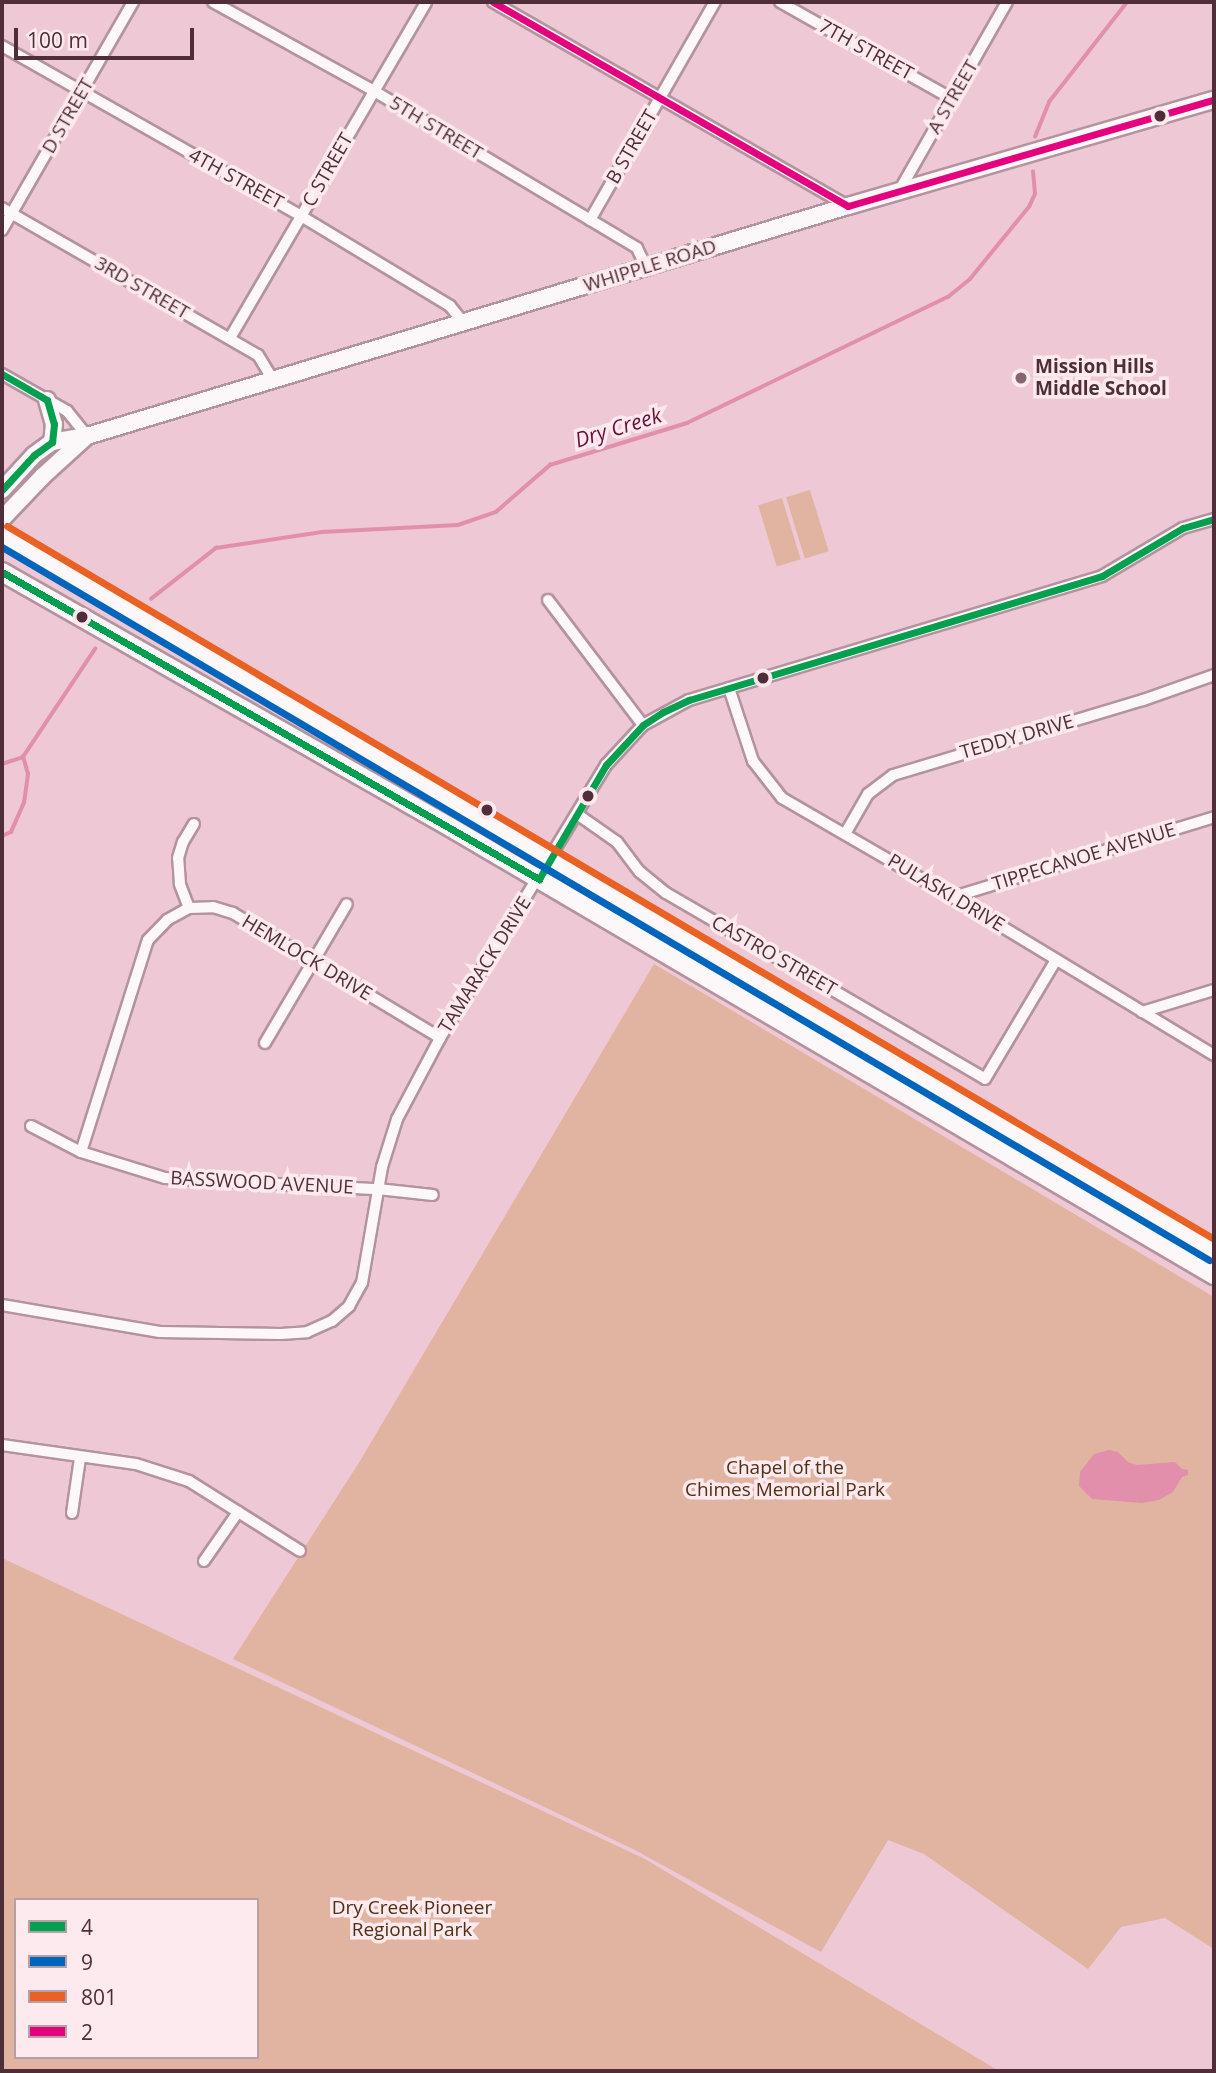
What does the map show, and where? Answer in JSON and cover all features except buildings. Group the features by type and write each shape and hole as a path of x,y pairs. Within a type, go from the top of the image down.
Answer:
{"main road":[{"name":"WHIPPLE ROAD","path":"52,442 88,436 272,378 848,206 1214,100"},
{"path":"2,490 34,455 52,442 54,424 47,400"},
{"name":"WHIPPLE ROAD","path":"2,519 43,476 88,436"},
{"path":"2,535 549,861 1214,1251"},
{"path":"2,572 539,878 1214,1275"}],"street":[{"name":"D STREET","path":"2,230 7,210 82,92 133,2"},
{"name":"5TH STREET","path":"213,2 374,92 638,248 646,267"},
{"name":"C STREET","path":"230,338 426,2"},
{"path":"493,2 848,206"},
{"name":"B STREET","path":"590,220 715,2"},
{"name":"7TH STREET","path":"780,2 952,99"},
{"name":"A STREET","path":"898,193 1007,2"},
{"name":"4TH STREET","path":"2,46 301,216 450,306 463,322"},
{"name":"3RD STREET","path":"7,210 258,355 272,378"},
{"path":"2,374 67,411 88,436"},
{"name":"TAMARACK DRIVE","path":"2,1305 160,1332 307,1332 332,1321 349,1306 362,1283 378,1189 397,1119 440,1038 606,765 643,725 689,700 1102,576 1183,528 1214,519"},
{"path":"548,600 643,725"},
{"name":"TEDDY DRIVE","path":"845,834 868,794 893,775 1156,696 1214,675"},
{"name":"PULASKI DRIVE","path":"729,688 753,761 782,798 953,897 1214,1055"},
{"name":"CASTRO STREET","path":"578,814 617,842 640,872 666,893 985,1079 1056,960"},
{"name":"TIPPECANOE AVENUE","path":"953,897 1214,817"},
{"path":"81,1152 148,940 167,920 189,908 180,884 178,858 183,842 194,824"},
{"path":"265,1043 347,904"},
{"name":"HEMLOCK DRIVE","path":"189,908 213,907 233,913 440,1038"},
{"path":"1142,1012 1214,990"},
{"name":"BASSWOOD AVENUE","path":"31,1126 81,1152 165,1178 378,1189 433,1195"},
{"path":"2,1445 136,1464 189,1481 300,1551"},
{"path":"72,1513 80,1458"},
{"path":"204,1561 239,1512"}],"green space":[{"path":"810,490 829,551 805,559 786,497"},
{"path":"782,498 801,559 777,567 758,505"},
{"name":"Chapel of the Chimes Memorial Park","path":"654,964 1214,1297 1214,1949 1165,1918 1121,1927 1088,1969 924,1854 888,1840 821,1952 633,1849 233,1659 360,1461"},
{"name":"Dry Creek Pioneer Regional Park","path":"2,1558 645,1859 999,2071 2,2071"}],"shaded area":[{"path":"1109,1450 1118,1452 1128,1462 1137,1465 1175,1462 1182,1469 1188,1470 1188,1475 1182,1477 1173,1492 1159,1500 1142,1503 1092,1499 1079,1486 1080,1472 1094,1454"}],"waterway":[{"name":"Dry Creek","path":"1035,137 1049,102 1127,2"},
{"name":"Dry Creek","path":"151,599 216,548 322,532 458,525 496,512 550,465 687,423 948,297 970,279 1029,207 1035,194 1033,172"},
{"name":"Dry Creek","path":"2,764 23,757 95,649"},
{"name":"Dry Creek","path":"2,836 11,832 24,803 28,774 23,757"}],"transit line":[{"name":"2","path":"493,2 848,206"},
{"name":"2","path":"848,206 1214,100"},
{"name":"4","path":"2,374 47,400 54,424 52,442 34,455 2,490"},
{"name":"4","path":"2,572 539,879 606,765 643,725 663,712 689,700 1102,576 1183,528 1214,519"},
{"name":"801","path":"7,526 1214,1239"},
{"name":"9","path":"2,547 1209,1260"}],"place":[{"name":"Mission Hills Middle School","path":"1021,378"}]}
